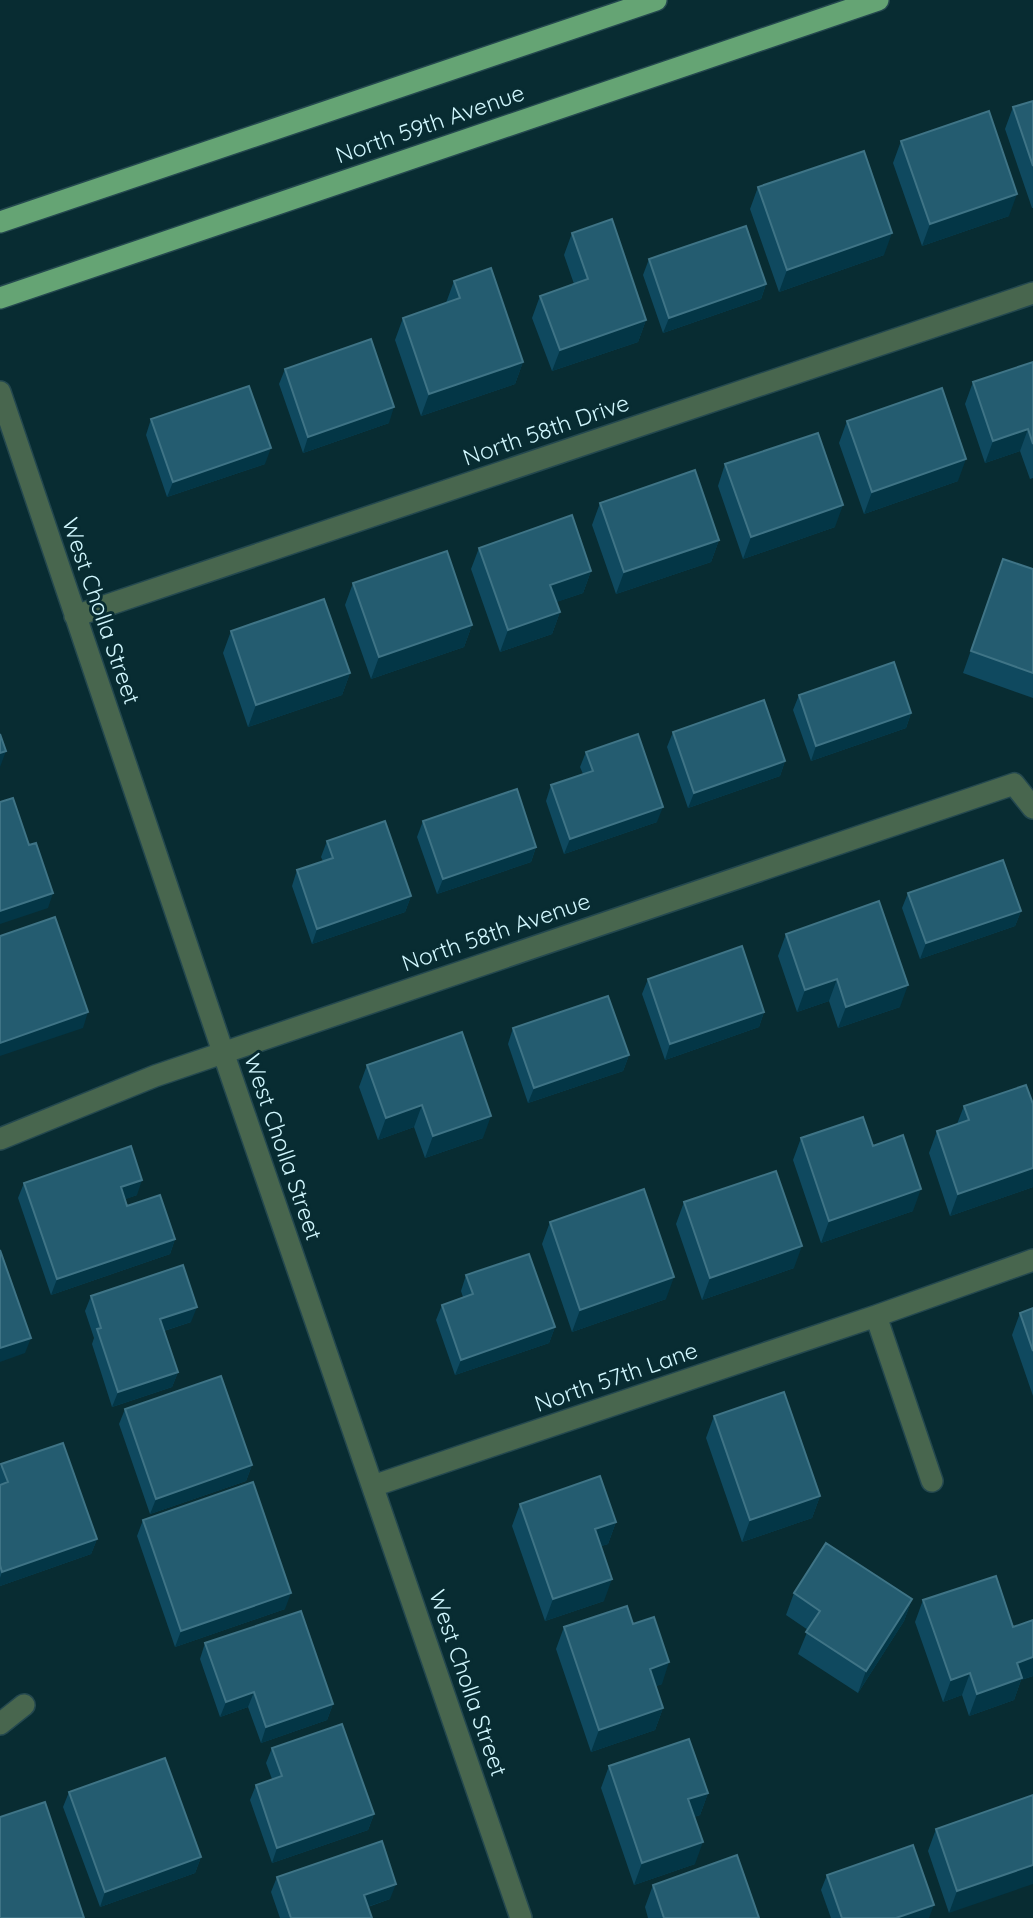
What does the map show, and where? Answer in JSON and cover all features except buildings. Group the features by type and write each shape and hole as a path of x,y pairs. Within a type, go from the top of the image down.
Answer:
{"main road":[{"name":"North 59th Avenue","path":"0,222 656,0"},
{"name":"North 59th Avenue","path":"0,298 878,0"}],"street":[{"name":"North 58th Drive","path":"75,616 1033,293"},
{"name":"West Cholla Street","path":"0,392 223,1052 521,1918"},
{"name":"North 58th Avenue","path":"0,1139 155,1076 223,1052 1014,784 1033,808"},
{"name":"North 57th Lane","path":"373,1486 876,1316 1033,1260"},
{"path":"876,1316 932,1481"},
{"path":"0,1724 24,1705"}]}
